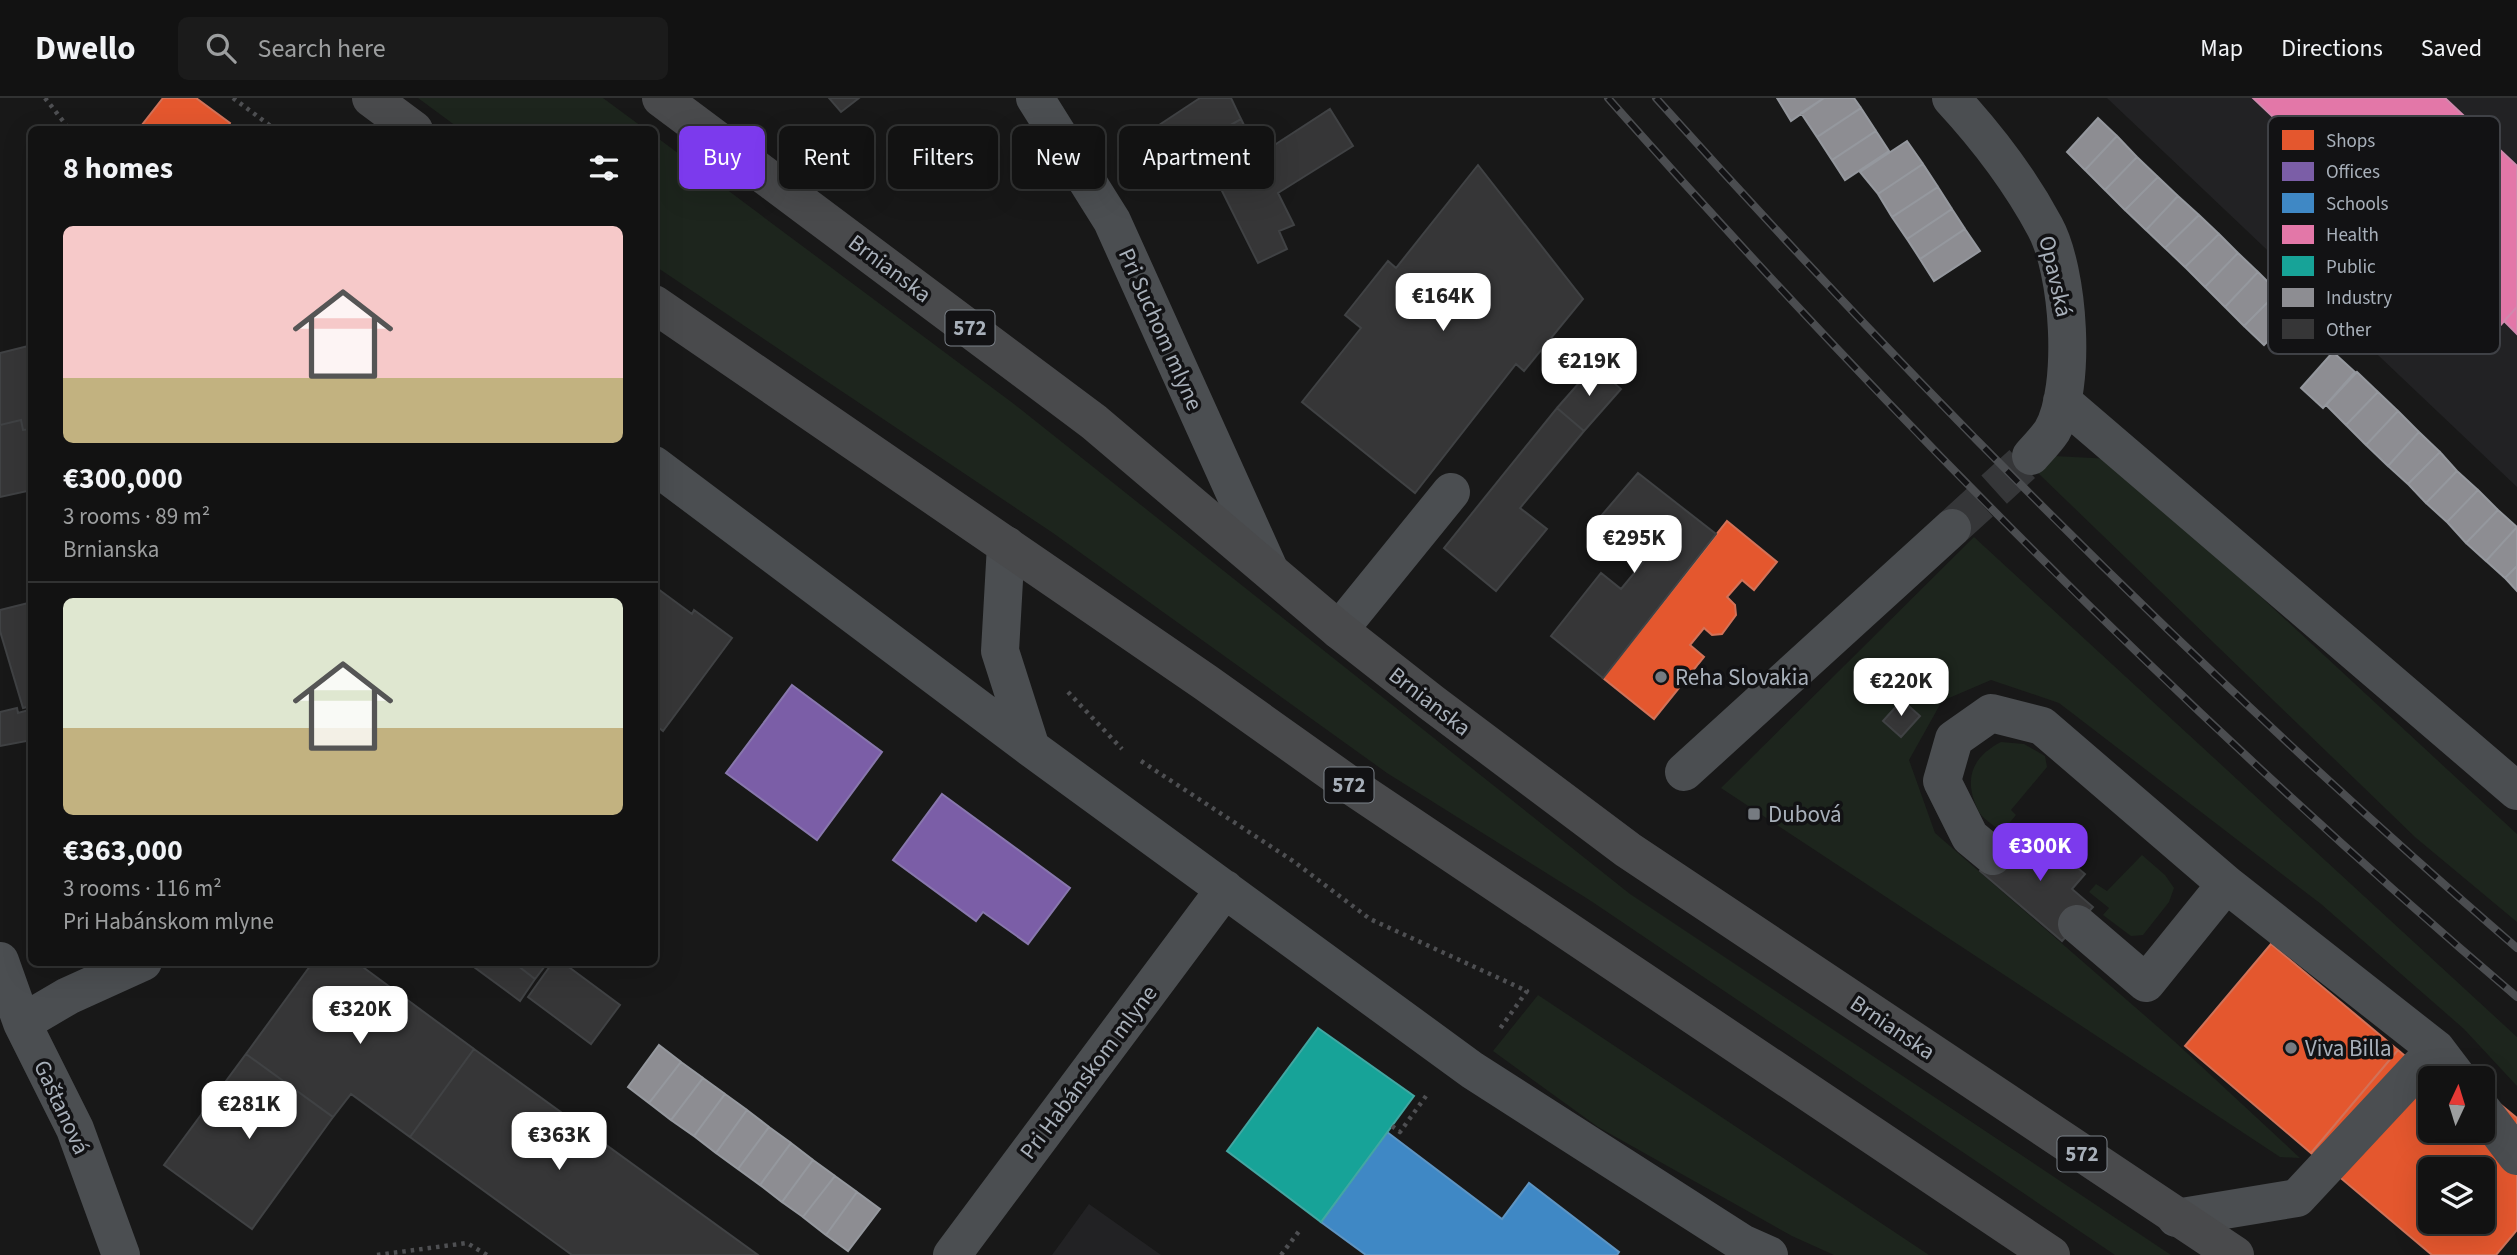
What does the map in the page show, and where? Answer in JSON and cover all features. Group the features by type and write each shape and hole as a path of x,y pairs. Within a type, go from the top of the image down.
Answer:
{"main road":[{"path":"371,98 409,126"},
{"name":"Brnianska","path":"661,98 1094,422 1339,630 1628,850 2235,1255"},
{"name":"572","path":"658,307 1358,791 2050,1255"}],"street":[{"name":"Pri Suchom mlyne","path":"1035,98 1112,221 1269,569"},
{"name":"Opavská","path":"1951,98 1989,140 2047,229 2060,277 2069,333 2062,401 2052,431 2031,456"},
{"path":"2062,401 2517,792"},
{"path":"658,468 1031,748 1472,1070 1742,1243 1769,1255"},
{"path":"1339,630 1451,492"},
{"path":"1684,772 1952,528"},
{"path":"1006,545 999,651 1031,748"},
{"path":"1993,856 1970,837 1942,781 1954,739 1991,713 2042,726 2226,884 2447,1063 2298,1198 2176,1218"},
{"path":"2077,924 2146,983 2226,884"},
{"name":"Pri Habánskom mlyne","path":"952,1255 1225,889"},
{"name":"Gaštanová","path":"0,961 11,1017 75,1129 121,1255"},
{"path":"11,1017 68,996 134,966"},
{"path":"2496,1128 2517,1156"}],"path":[{"path":"45,98 67,126"},
{"path":"233,98 271,126"},
{"path":"1059,683 1124,750"},
{"path":"1135,758 1293,860 1370,919 1527,991 1495,1036"},
{"path":"1392,1126 1400,1132 1431,1091"},
{"path":"1281,1255 1300,1230"},
{"path":"377,1255 467,1243 486,1255"}],"shaded area":[{"path":"418,98 603,98 641,126 456,126"},
{"path":"2107,98 2517,98 2517,487 2377,354 2500,354 2500,116 2268,116 2268,251"},
{"path":"658,138 679,154 679,189 726,189 1014,404 1630,894 2171,1255 2115,1255 1591,901 1387,773 1053,533 658,268"},
{"path":"2054,456 2112,459 2517,834 2517,922 2415,837 2038,473"},
{"path":"1974,537 2517,1037 2517,1086 2464,1029 2321,904 2059,703 1991,680 1942,701 1909,760 1935,833 2174,1041 2300,1158 2280,1157 1721,788"},
{"path":"2001,742 2024,744 2045,756 2047,767 2011,810 2016,815 2002,832 1980,813 1971,788 1977,762"},
{"path":"2142,855 2165,875 2174,888 2169,902 2143,935 2131,936 2103,915 2109,908 2089,892 2096,884 2107,891"},
{"path":"1538,995 1929,1255 1834,1255 1792,1236 1598,1127 1493,1051"},
{"path":"1089,1204 1161,1255 1052,1255"}],"building: Shops":[{"path":"163,98 196,98 230,123 228,126 141,126"},
{"path":"1727,521 1777,562 1754,590 1742,580 1727,597 1735,605 1736,615 1722,634 1712,635 1704,628 1690,645 1704,657 1654,719 1603,678"},
{"name":"Viva Billa","path":"2271,944 2398,1050 2311,1153 2185,1046"},
{"path":"2398,1050 2418,1067 2418,1143 2496,1143 2496,1101 2517,1118 2517,1230 2496,1255 2432,1255 2311,1153"}],"building: Offices":[{"path":"792,685 882,752 817,840 726,773"},
{"path":"942,794 1070,888 1028,944 983,912 976,921 893,860"}],"building: Schools":[{"path":"1387,1132 1502,1219 1529,1183 1619,1252 1617,1255 1366,1255 1321,1222"}],"building: Health":[{"path":"2253,98 2445,98 2464,116 2272,116"},
{"path":"2500,150 2517,166 2517,307 2500,326"},
{"path":"2517,307 2517,334 2504,321"}],"building: Public":[{"path":"1318,1028 1414,1096 1321,1222 1227,1151"}],"building: Industry":[{"path":"1777,98 1824,98 1791,121"},
{"path":"1824,98 1854,98 1861,108 1817,137 1801,113"},
{"path":"1861,108 1876,131 1832,160 1817,137"},
{"path":"2098,118 2117,136 2085,170 2067,152"},
{"path":"1876,131 1889,151 1845,180 1832,160"},
{"path":"2117,136 2137,157 2105,190 2085,170"},
{"path":"1907,141 1923,164 1878,194 1860,172"},
{"path":"2137,157 2158,177 2125,210 2105,190"},
{"path":"1923,164 1938,187 1892,217 1878,194"},
{"path":"2158,177 2178,196 2146,230 2125,210"},
{"path":"1938,187 1952,209 1907,239 1892,217"},
{"path":"2178,196 2199,215 2165,248 2146,230"},
{"path":"1952,209 1965,229 1920,259 1907,239"},
{"path":"2199,215 2219,234 2185,267 2165,248"},
{"path":"1965,229 1980,251 1934,281 1920,259"},
{"path":"2219,234 2238,253 2205,287 2185,267"},
{"path":"2238,253 2258,272 2225,307 2205,287"},
{"path":"2258,272 2268,282 2268,302 2244,326 2225,307"},
{"path":"2268,302 2268,341 2264,345 2244,326"},
{"path":"2331,354 2335,354 2355,372 2323,408 2301,388"},
{"path":"2357,372 2378,392 2346,425 2326,405"},
{"path":"2378,392 2398,411 2366,445 2346,425"},
{"path":"2398,411 2419,432 2388,466 2366,445"},
{"path":"2419,432 2440,452 2408,484 2388,466"},
{"path":"2440,452 2457,471 2426,503 2408,484"},
{"path":"2457,471 2478,490 2447,522 2426,503"},
{"path":"2478,490 2498,510 2466,543 2447,522"},
{"path":"2498,510 2517,527 2486,561 2466,543"},
{"path":"2517,527 2517,566 2505,578 2486,561"},
{"path":"2517,566 2517,591 2505,578"},
{"path":"659,1045 681,1062 649,1103 628,1087"},
{"path":"681,1062 703,1078 671,1120 649,1103"},
{"path":"703,1078 725,1094 694,1136 671,1120"},
{"path":"725,1094 747,1110 716,1153 694,1136"},
{"path":"747,1110 769,1127 738,1169 716,1153"},
{"path":"769,1127 791,1143 760,1185 738,1169"},
{"path":"791,1143 813,1160 782,1202 760,1185"},
{"path":"813,1160 835,1176 803,1217 782,1202"},
{"path":"835,1176 857,1192 826,1235 803,1217"},
{"path":"857,1192 880,1209 848,1251 826,1235"}],"building: Other":[{"path":"829,98 859,98 841,112"},
{"path":"1200,98 1231,98 1241,119 1229,126 1159,125"},
{"path":"1330,109 1353,146 1278,193 1294,225 1279,231 1287,249 1258,263 1221,189 1274,189 1274,145"},
{"path":"1241,119 1244,126 1229,126"},
{"path":"1478,165 1583,299 1524,371 1516,364 1415,493 1302,402 1361,328 1345,315 1388,261 1396,268"},
{"path":"28,346 28,429 23,430 21,420 0,425 0,353"},
{"path":"1594,366 1621,389 1584,431 1557,408"},
{"path":"1557,408 1584,431 1520,508 1547,529 1496,591 1444,548"},
{"path":"21,420 23,430 28,429 28,491 0,497 0,425"},
{"path":"1638,473 1716,534 1603,678 1551,636 1601,573 1621,589 1650,554 1601,516"},
{"path":"658,589 692,614 694,610 732,638 663,731 658,727"},
{"path":"28,603 28,707 23,708 0,631 0,610"},
{"path":"1902,700 1920,716 1901,737 1883,721"},
{"path":"17,708 18,713 28,710 28,741 0,746 0,712"},
{"path":"2035,832 2085,874 2072,889 2093,907 2062,941 1980,871 2010,836 2023,847"},
{"path":"310,966 361,966 474,1049 410,1137 351,1094 333,1117 246,1054"},
{"path":"518,966 535,979 520,1001 474,967"},
{"path":"518,966 545,966 535,979"},
{"path":"550,966 567,966 620,1005 591,1044 528,997"},
{"path":"474,1049 758,1255 572,1255 410,1137"},
{"path":"246,1054 333,1117 252,1229 164,1165"}],"tunnel":[{"path":"1952,528 2031,456"}],"railway":[{"path":"1608,98 1824,335 2046,564 2277,785 2517,997"},
{"path":"1656,98 1861,321 2073,537 2291,746 2517,948"}],"place":[{"name":"Reha Slovakia","path":"1661,677"},
{"name":"Dubová","path":"1754,814"},
{"name":"Viva Billa","path":"2291,1048"}]}
